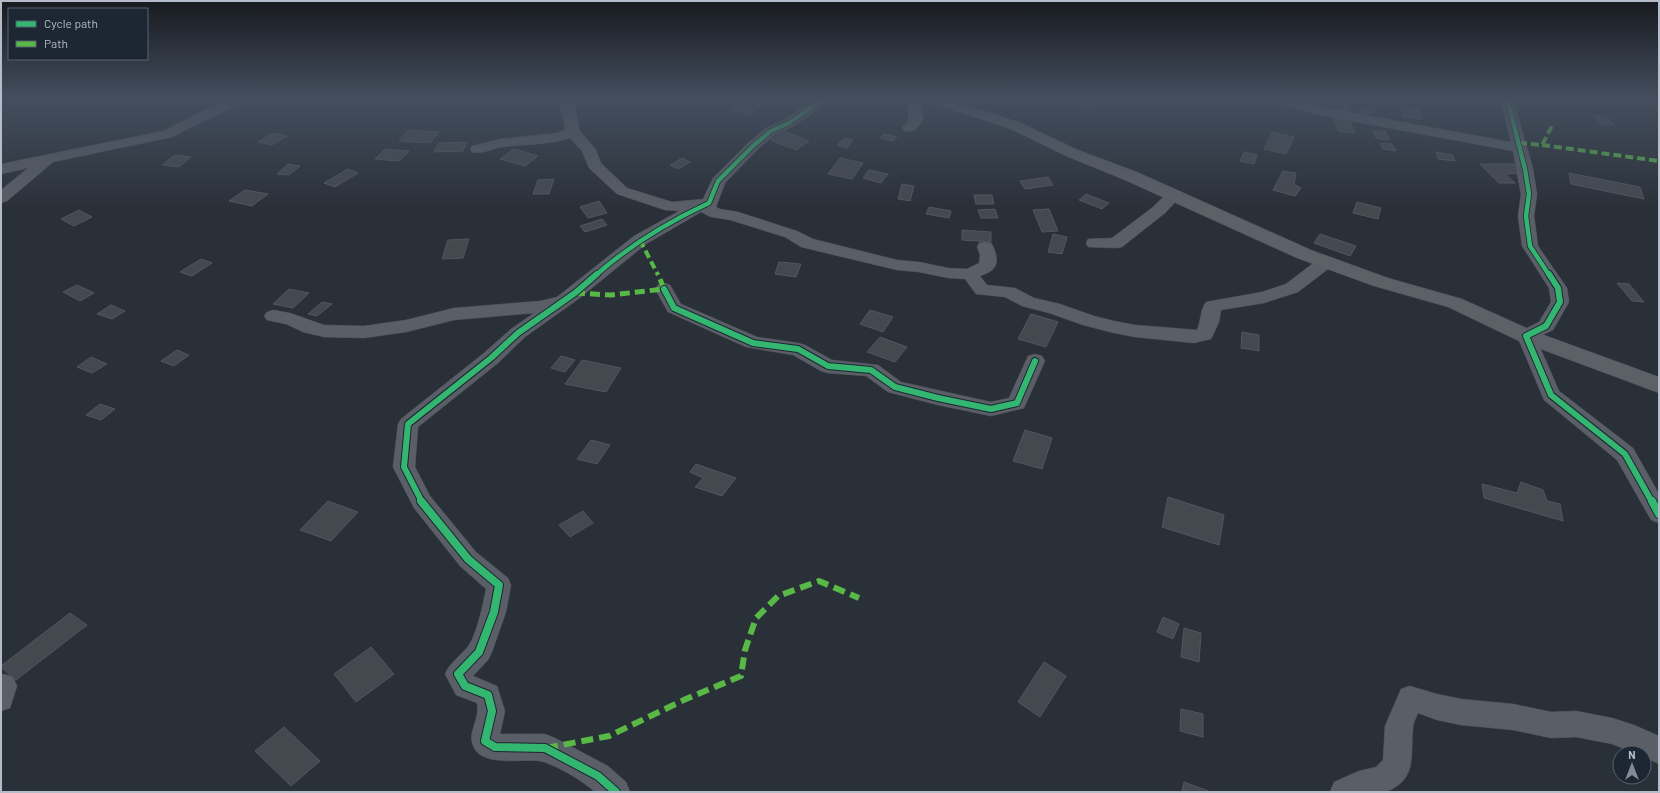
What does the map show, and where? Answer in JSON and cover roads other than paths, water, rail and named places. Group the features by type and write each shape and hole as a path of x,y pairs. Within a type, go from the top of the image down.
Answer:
{"main road":[{"path":"1035,135 1072,153 1131,176 1172,196 1247,227 1304,254 1380,282 1455,304 1526,336 1659,385"}],"street":[{"path":"1,169 162,135"},
{"path":"477,150 500,143 559,137 565,135"},
{"path":"576,135 589,150 594,165 622,191 671,208 709,203"},
{"path":"766,135 718,181 707,209 717,214 732,215 791,234 807,243 897,265 919,267 948,273 970,274 987,266 988,255 985,247"},
{"path":"1449,135 1520,148"},
{"path":"1517,135 1529,194 1526,216 1530,246 1534,255 1558,288 1560,302 1546,326 1526,336 1551,395 1625,454 1659,514"},
{"path":"1,198 48,159"},
{"path":"1094,243 1116,243 1159,210 1172,196"},
{"path":"616,792 591,772 544,748 495,747 485,741 492,711 488,695 465,686 458,674 479,652 484,633 494,612 499,585 468,559 422,502 404,466 408,424 491,358 518,333 575,294 598,273 640,240 687,213 709,203"},
{"path":"970,274 982,290 1009,292 1028,302 1054,308 1089,321 1135,331 1194,337 1204,334 1210,322 1212,306 1264,297 1292,288 1326,262"},
{"path":"664,290 674,308 753,343 798,349 828,366 871,370 895,387 991,409 1017,403 1035,361"},
{"path":"273,316 290,318 310,328 324,331 364,332 406,326 454,314 540,307 564,301"},
{"path":"1344,792 1359,785 1383,779 1397,766 1399,726 1410,698 1437,707 1462,712 1512,717 1551,725 1576,724 1612,731 1634,738 1659,750"}]}
